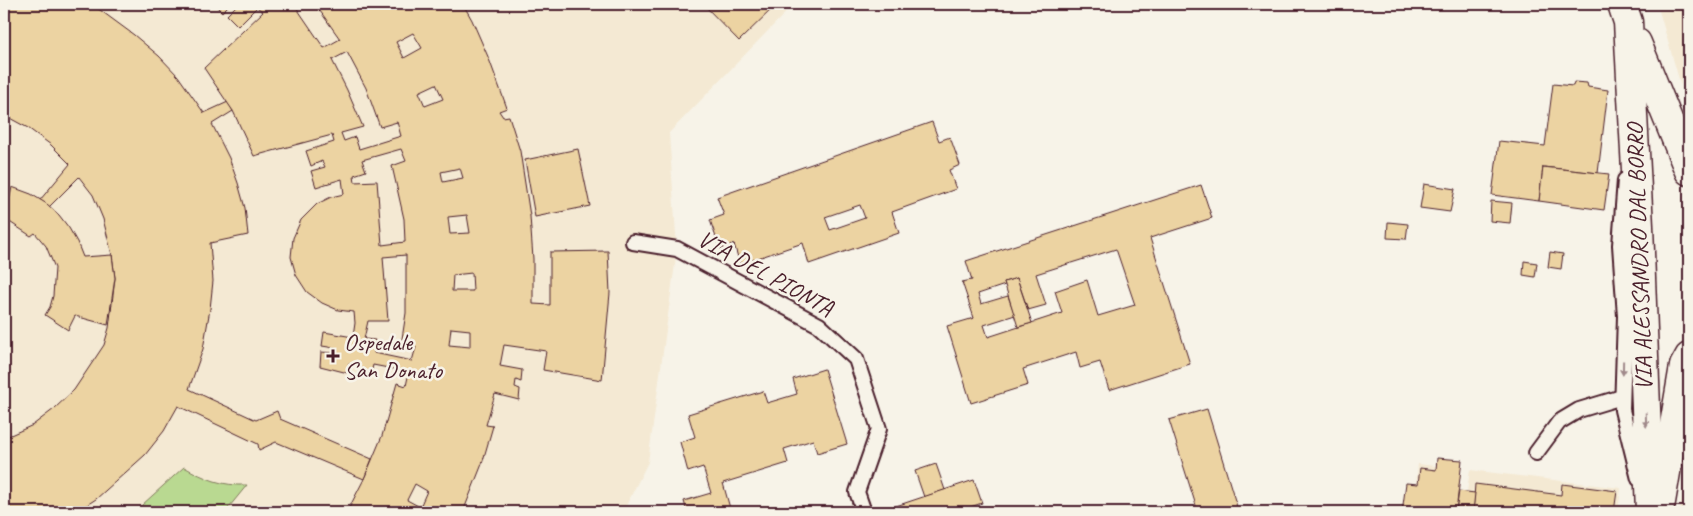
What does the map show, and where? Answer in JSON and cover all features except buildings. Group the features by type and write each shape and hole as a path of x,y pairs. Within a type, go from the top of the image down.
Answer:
{"main road":[{"path":"1625,13 1689,171"},
{"name":"VIA ALESSANDRO DAL BORRO","path":"1625,13 1639,226 1649,512"},
{"path":"1660,512 1684,366 1689,357"}],"lane":[{"path":"1625,13 1625,180 1620,245 1626,316 1622,410 1635,466 1649,512"},
{"name":"VIA DEL PIONTA","path":"632,242 678,249 819,325 856,359 879,429 857,492 864,512"},
{"path":"1536,453 1559,422 1579,410 1622,397"}],"shaded area":[{"name":"Ospedale San Donato","path":"4,4 794,4 669,133 677,249 648,462 623,512 4,512"},
{"path":"1657,4 1689,4 1689,132 1681,86"},
{"path":"1689,450 1689,512 1680,512"},
{"path":"1418,464 1461,469 1459,491 1467,492 1470,470 1621,488 1618,512 1413,512"}],"green space":[{"path":"184,467 214,481 247,485 225,512 140,512 142,505"}],"place":[{"name":"Ospedale San Donato","path":"333,356"}]}
